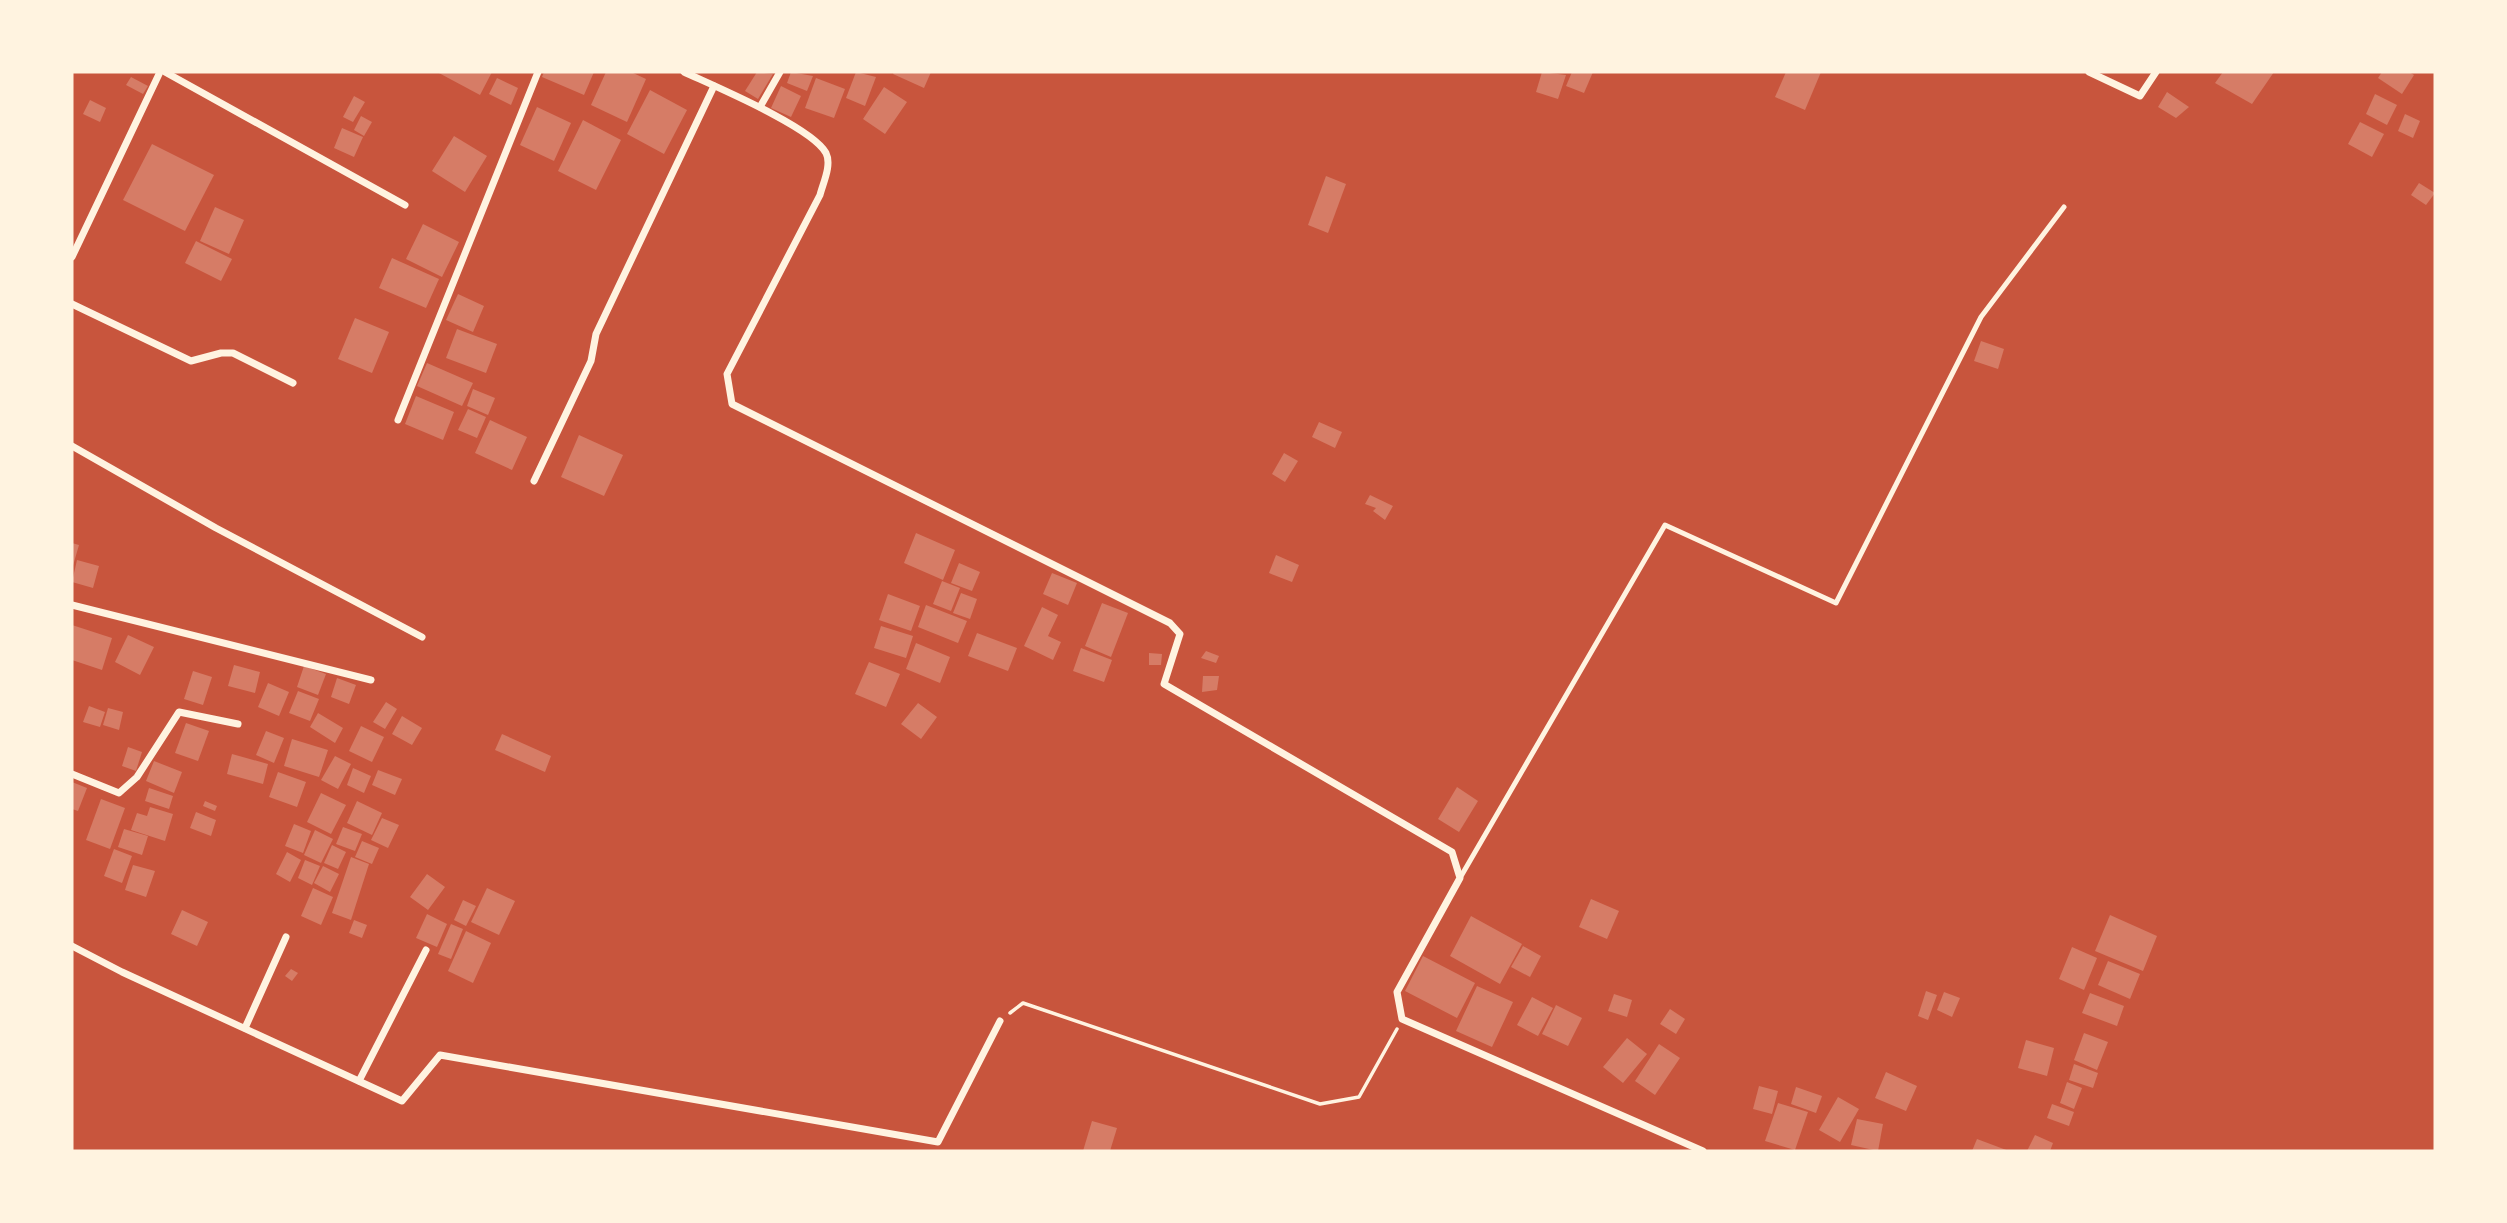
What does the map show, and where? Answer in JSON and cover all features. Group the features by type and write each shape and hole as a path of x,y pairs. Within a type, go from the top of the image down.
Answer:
{"street":[{"path":"72,257 163,72 405,205"},
{"path":"397,420 538,72"},
{"path":"684,72 760,107 819,144 826,154 828,164 820,195 727,374 732,404 1170,623 1181,634 1164,684 1452,852 1460,878 1396,992 1402,1019 1703,1151"},
{"path":"760,107 780,72"},
{"path":"2089,72 2140,96 2156,72"},
{"path":"534,481 591,361 596,334 714,86"},
{"path":"72,304 184,359 198,361 221,353 233,353 293,383"},
{"path":"72,446 204,522 422,637"},
{"path":"72,605 371,680"},
{"path":"72,774 119,793 137,778 179,712 238,724"},
{"path":"245,1028 286,937"},
{"path":"72,946 402,1101 440,1055 938,1142 1000,1021"},
{"path":"359,1081 426,950"}],"lane":[{"path":"1460,878 1665,525 1836,603 1981,317 2064,207"}],"path":[{"path":"1000,1021 1023,1003 1320,1104 1359,1097 1402,1019"}],"building":[{"path":"437,72 492,72 480,95"},
{"path":"544,72 594,72 584,95 542,77"},
{"path":"606,72 631,72 646,79 627,122 591,105"},
{"path":"757,72 773,74 758,99 745,91"},
{"path":"791,72 813,76 807,91 787,83"},
{"path":"856,72 876,77 865,106 846,98"},
{"path":"931,72 924,88 893,74"},
{"path":"1542,72 1566,75 1558,99 1536,92"},
{"path":"1572,72 1593,72 1584,93 1566,86"},
{"path":"1786,72 1821,72 1805,110 1775,97"},
{"path":"2223,72 2274,72 2252,104 2215,83"},
{"path":"2382,72 2409,72 2414,75 2402,94 2378,78"},
{"path":"131,77 148,86 143,94 126,85"},
{"path":"497,78 518,88 511,105 489,94"},
{"path":"816,78 845,89 834,118 805,108"},
{"path":"781,86 801,96 791,117 771,108"},
{"path":"884,87 907,102 885,134 863,119"},
{"path":"650,90 687,110 664,154 627,134"},
{"path":"2167,92 2189,107 2176,118 2158,107"},
{"path":"2375,94 2397,105 2387,125 2366,114"},
{"path":"354,96 365,102 353,122 343,117"},
{"path":"90,100 106,108 100,122 83,114"},
{"path":"537,107 571,123 554,161 520,145"},
{"path":"2405,114 2420,121 2413,138 2398,131"},
{"path":"361,116 372,122 364,136 354,130"},
{"path":"583,120 621,140 596,190 558,171"},
{"path":"2360,122 2384,134 2372,157 2348,144"},
{"path":"342,128 363,137 354,157 334,148"},
{"path":"454,136 487,156 465,192 432,171"},
{"path":"152,144 214,175 185,231 123,200"},
{"path":"1326,176 1346,184 1328,233 1308,225"},
{"path":"2419,183 2435,193 2426,205 2411,195"},
{"path":"215,207 244,220 229,254 200,241"},
{"path":"423,224 459,242 442,277 406,259"},
{"path":"196,241 232,259 221,281 185,263"},
{"path":"392,258 439,279 426,308 379,288"},
{"path":"458,294 484,306 473,332 446,320"},
{"path":"355,318 389,332 372,373 338,359"},
{"path":"457,329 497,344 486,373 446,358"},
{"path":"1981,341 2004,349 1998,369 1974,361"},
{"path":"427,363 473,383 462,406 417,386"},
{"path":"473,389 495,398 488,415 467,406"},
{"path":"416,396 454,412 443,440 405,424"},
{"path":"468,409 486,417 477,438 458,430"},
{"path":"490,420 527,437 512,470 475,453"},
{"path":"1319,422 1342,432 1335,448 1312,437"},
{"path":"579,435 623,455 604,496 561,477"},
{"path":"1284,453 1298,461 1285,482 1272,474"},
{"path":"1370,495 1393,506 1385,520 1373,511 1376,508 1365,504"},
{"path":"916,533 955,550 943,580 904,563"},
{"path":"72,543 79,545 72,569"},
{"path":"1276,555 1299,565 1292,582 1269,573"},
{"path":"77,560 99,566 93,588 72,582"},
{"path":"959,563 980,572 972,591 951,583"},
{"path":"1052,573 1077,583 1068,605 1043,594"},
{"path":"942,581 960,588 951,611 933,604"},
{"path":"961,593 977,599 970,619 953,613"},
{"path":"888,594 920,606 911,631 879,620"},
{"path":"1102,603 1128,613 1111,657 1085,646"},
{"path":"926,605 967,621 958,643 918,627"},
{"path":"1042,607 1058,615 1048,636 1061,642 1053,660 1024,646"},
{"path":"72,625 112,638 102,670 72,660"},
{"path":"881,626 913,636 906,658 874,648"},
{"path":"977,633 1017,648 1008,671 968,656"},
{"path":"128,635 154,647 140,675 115,662"},
{"path":"916,643 950,657 940,683 906,669"},
{"path":"1081,648 1112,660 1104,682 1073,671"},
{"path":"1206,651 1219,656 1216,663 1201,658"},
{"path":"1149,653 1162,654 1161,665 1149,665"},
{"path":"869,662 900,674 886,707 855,694"},
{"path":"234,665 260,672 255,693 228,686"},
{"path":"304,666 326,674 318,695 297,687"},
{"path":"193,671 212,677 203,705 184,699"},
{"path":"1203,676 1219,676 1217,690 1202,692"},
{"path":"337,678 356,685 349,704 331,697"},
{"path":"268,683 289,692 279,716 258,707"},
{"path":"298,691 319,699 310,721 289,713"},
{"path":"386,702 397,709 385,729 373,722"},
{"path":"918,703 937,717 921,739 901,724"},
{"path":"89,706 105,712 100,727 83,722"},
{"path":"108,708 123,712 119,730 103,725"},
{"path":"318,713 343,728 335,743 310,727"},
{"path":"402,716 422,728 412,745 392,734"},
{"path":"186,723 209,731 198,761 175,753"},
{"path":"361,726 384,737 372,762 349,751"},
{"path":"266,731 284,738 274,763 256,755"},
{"path":"502,734 551,756 545,772 495,750"},
{"path":"292,739 328,750 319,777 284,766"},
{"path":"128,747 142,752 136,771 122,766"},
{"path":"232,754 268,764 263,784 227,774"},
{"path":"335,756 351,764 338,789 321,780"},
{"path":"154,761 182,772 174,793 146,781"},
{"path":"353,768 371,776 364,793 347,785"},
{"path":"378,770 402,779 395,795 372,785"},
{"path":"278,772 306,782 297,807 269,797"},
{"path":"72,782 87,788 78,811 72,809"},
{"path":"1457,787 1478,801 1459,832 1438,819"},
{"path":"149,788 173,796 169,809 145,801"},
{"path":"321,793 346,805 331,834 307,822"},
{"path":"101,799 125,808 110,849 86,840"},
{"path":"205,801 217,806 215,811 203,806"},
{"path":"357,801 382,813 372,835 347,823"},
{"path":"150,807 173,814 165,841 131,830 137,813 147,816"},
{"path":"196,812 216,820 211,836 190,828"},
{"path":"382,818 399,825 388,848 371,840"},
{"path":"294,824 311,831 303,853 285,846"},
{"path":"343,827 362,834 355,851 336,844"},
{"path":"124,829 148,836 142,855 118,847"},
{"path":"315,830 333,839 321,863 304,855"},
{"path":"362,841 379,848 372,864 355,857"},
{"path":"332,845 346,852 338,869 324,863"},
{"path":"114,849 132,856 122,883 104,876"},
{"path":"287,852 301,860 290,882 276,874"},
{"path":"351,857 369,864 351,920 332,913"},
{"path":"305,860 320,866 312,885 298,878"},
{"path":"133,865 155,871 146,897 125,890"},
{"path":"323,866 339,874 330,892 314,883"},
{"path":"427,874 445,887 428,910 410,897"},
{"path":"313,888 333,897 321,925 301,916"},
{"path":"487,888 515,901 499,935 471,922"},
{"path":"1591,899 1619,911 1607,939 1579,927"},
{"path":"463,900 476,906 466,926 454,920"},
{"path":"182,910 208,922 197,946 171,934"},
{"path":"427,914 447,924 437,947 416,938"},
{"path":"2110,915 2157,936 2143,971 2095,951"},
{"path":"1471,916 1522,944 1500,984 1450,956"},
{"path":"354,920 367,925 362,938 349,933"},
{"path":"451,924 463,929 451,959 438,954"},
{"path":"466,931 491,943 473,983 448,971"},
{"path":"1523,946 1541,956 1530,977 1511,967"},
{"path":"2072,947 2097,958 2084,990 2059,979"},
{"path":"1423,956 1475,983 1457,1018 1405,991"},
{"path":"2108,961 2140,974 2130,999 2098,985"},
{"path":"291,969 298,973 292,981 285,976"},
{"path":"1477,986 1513,1002 1492,1047 1456,1031"},
{"path":"1926,991 1937,995 1928,1020 1918,1016"},
{"path":"1944,992 1960,998 1952,1017 1937,1010"},
{"path":"2090,993 2124,1006 2117,1026 2082,1013"},
{"path":"1614,994 1632,1000 1627,1017 1608,1011"},
{"path":"1532,997 1553,1008 1538,1036 1517,1025"},
{"path":"1556,1005 1582,1018 1568,1046 1542,1034"},
{"path":"1670,1009 1685,1019 1676,1034 1660,1024"},
{"path":"2084,1033 2108,1042 2097,1070 2074,1060"},
{"path":"1627,1038 1647,1054 1623,1083 1603,1067"},
{"path":"2026,1040 2054,1048 2047,1076 2018,1068"},
{"path":"1659,1044 1680,1058 1655,1095 1635,1081"},
{"path":"2074,1064 2098,1073 2093,1088 2069,1080"},
{"path":"1886,1072 1917,1086 1906,1111 1875,1098"},
{"path":"2067,1082 2082,1088 2074,1109 2060,1103"},
{"path":"1759,1086 1778,1091 1772,1114 1753,1109"},
{"path":"1796,1087 1822,1096 1816,1113 1791,1104"},
{"path":"1838,1097 1859,1109 1840,1142 1819,1130"},
{"path":"1778,1103 1808,1112 1795,1150 1765,1141"},
{"path":"2052,1104 2074,1112 2069,1126 2047,1118"},
{"path":"1857,1119 1883,1124 1878,1151 1851,1145"},
{"path":"1092,1121 1117,1128 1110,1151 1083,1151"},
{"path":"2035,1135 2053,1143 2050,1151 2027,1151"},
{"path":"1977,1139 2009,1151 1972,1151"}]}
